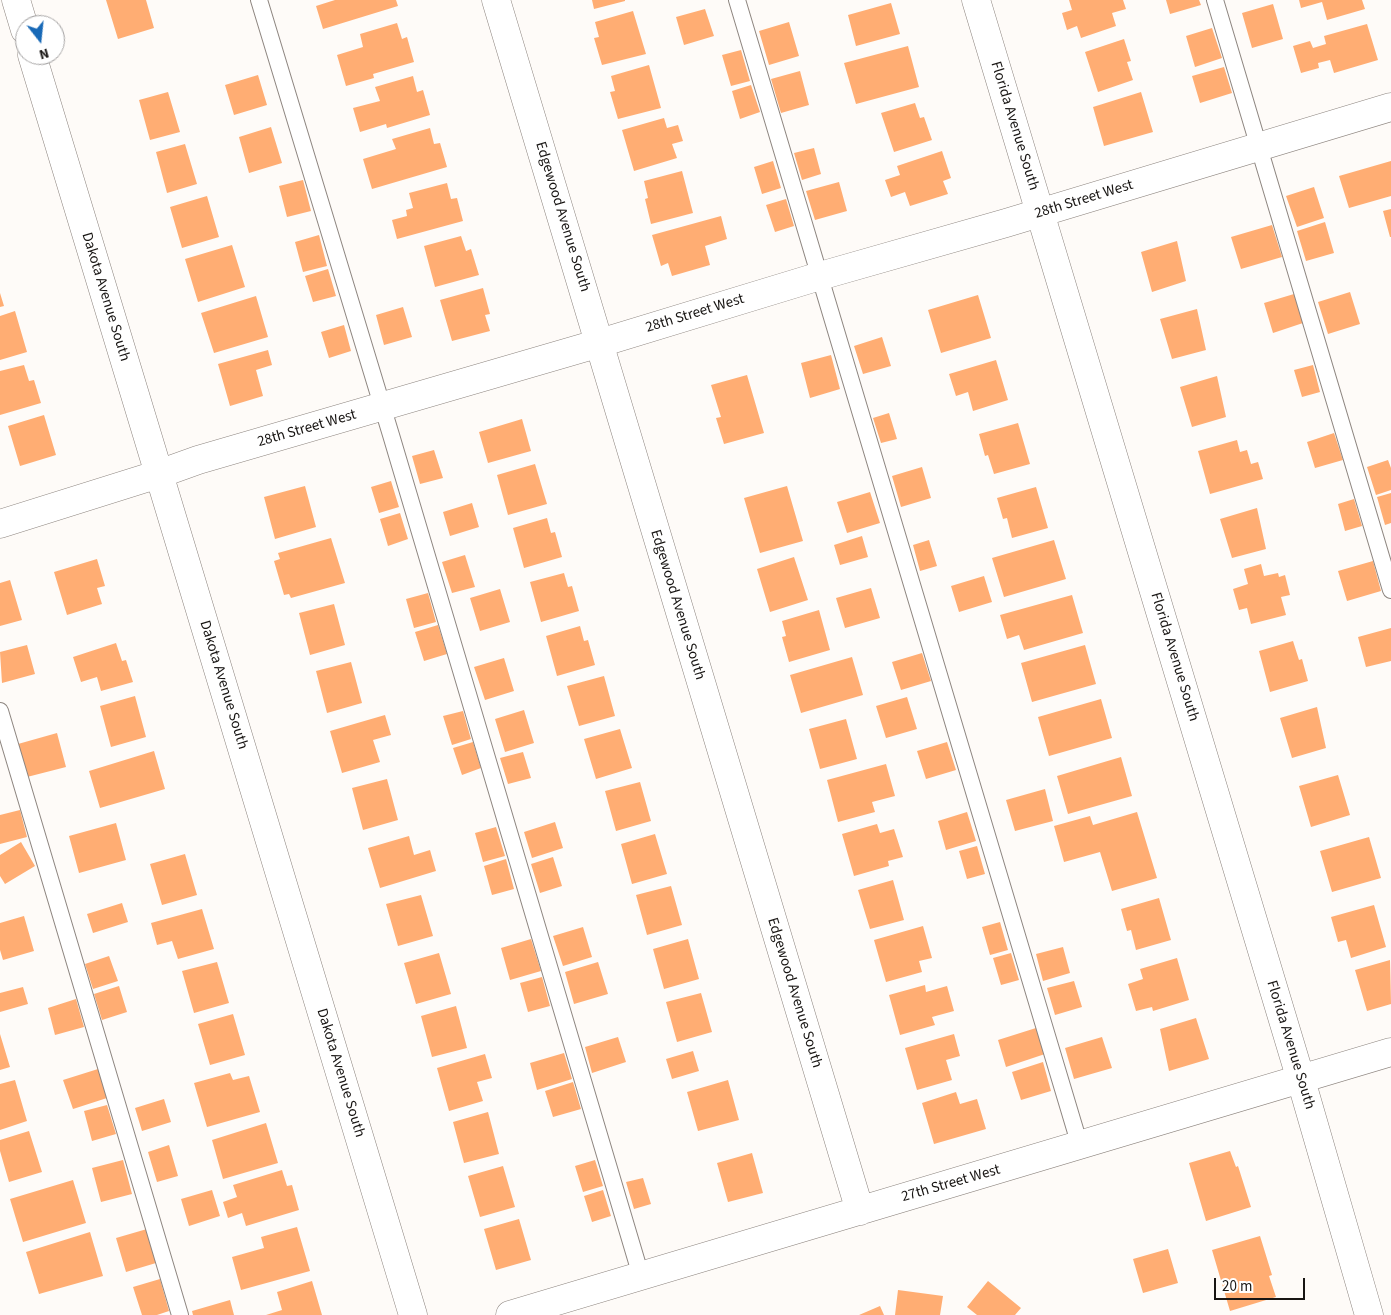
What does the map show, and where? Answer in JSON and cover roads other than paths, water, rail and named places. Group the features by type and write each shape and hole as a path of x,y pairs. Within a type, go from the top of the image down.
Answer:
{"street":[{"path":"16,0 20,15"},
{"name":"Edgewood Avenue South","path":"496,0 860,1211"},
{"name":"Florida Avenue South","path":"976,0 1301,1080 1369,1315"},
{"name":"Dakota Avenue South","path":"35,65 414,1315"},
{"name":"28th Street West","path":"0,524 198,460 1260,148 1391,107"},
{"name":"27th Street West","path":"510,1315 1391,1052"}],"lane":[{"path":"260,0 640,1276"},
{"path":"737,0 1080,1146"},
{"path":"1215,0 1391,590"},
{"path":"0,711 180,1315"}]}
